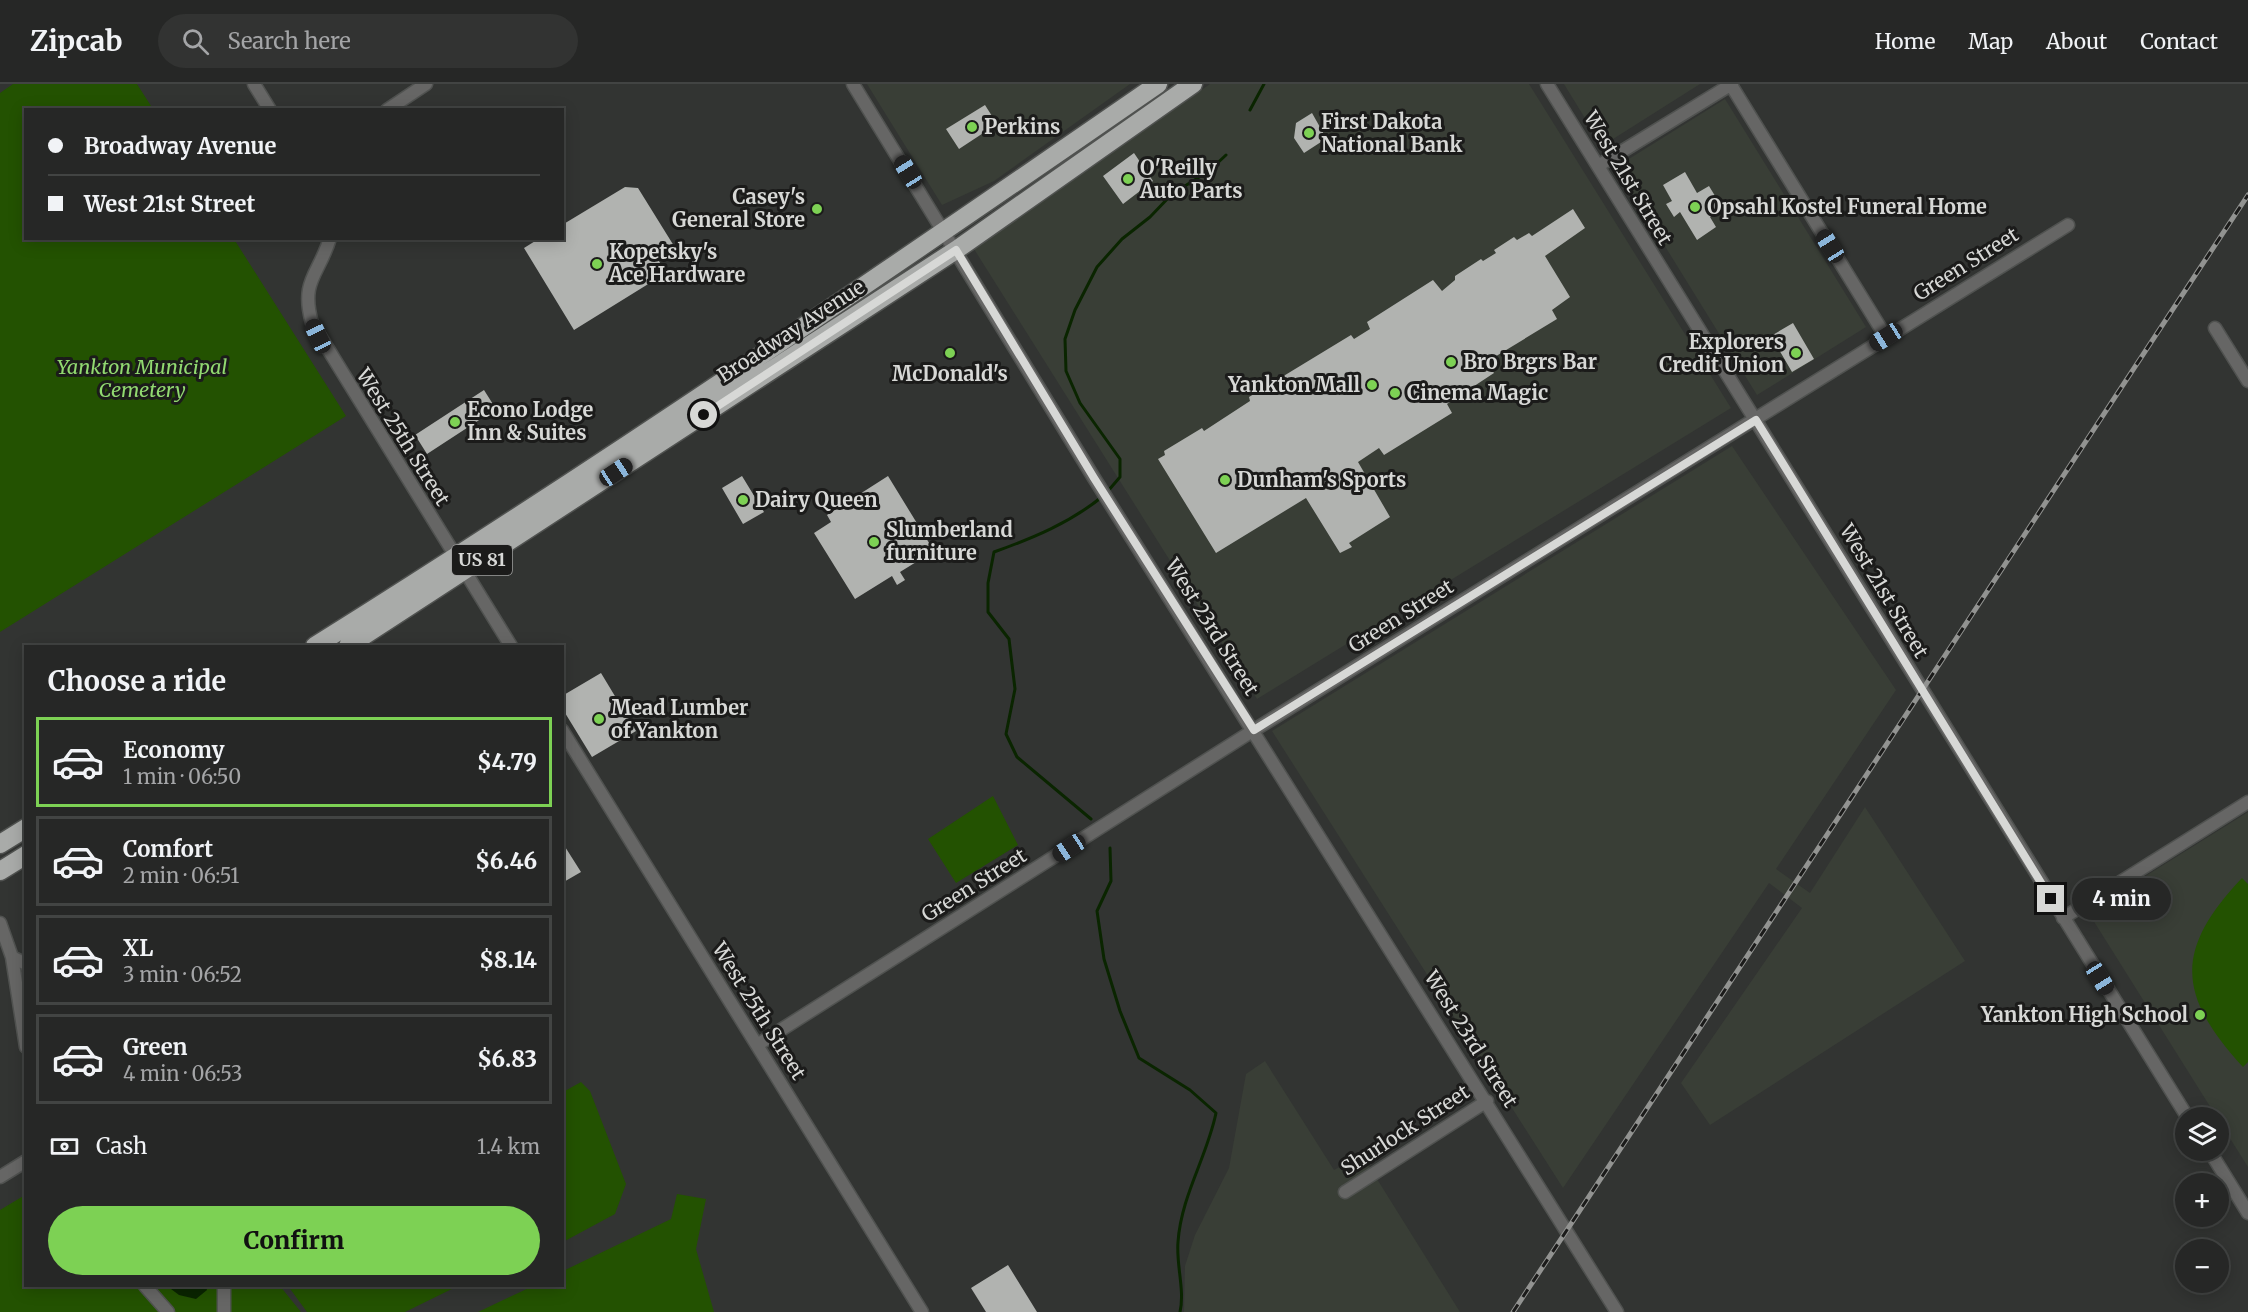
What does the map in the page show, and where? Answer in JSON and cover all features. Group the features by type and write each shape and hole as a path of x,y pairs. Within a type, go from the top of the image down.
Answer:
{"highway":[{"name":"Broadway Avenue","path":"349,645 460,565 1158,84"},
{"name":"Broadway Avenue","path":"317,645 460,565 956,250 1193,84"},
{"path":"0,844 24,829"},
{"path":"0,871 24,856"}],"street":[{"path":"254,84 269,108"},
{"path":"390,108 426,84"},
{"name":"West 23rd Street","path":"853,84 1094,478 1617,1312"},
{"name":"West 21st Street","path":"1548,84 2181,1107"},
{"path":"1598,166 1732,84 1886,337"},
{"name":"Green Street","path":"757,1045 1254,730 2068,225"},
{"name":"West 25th Street","path":"329,240 312,273 308,290 312,323 510,645"},
{"path":"2215,328 2248,381"},
{"name":"West 25th Street","path":"564,733 922,1312"},
{"path":"2063,918 2248,802"},
{"path":"0,923 12,957 24,1034"},
{"path":"12,957 24,963"},
{"name":"Shurlock Street","path":"1345,1192 1486,1101"},
{"path":"2216,1161 2248,1214"},
{"path":"0,1177 24,1162"},
{"path":"146,1287 168,1312"},
{"path":"224,1287 224,1312"}],"shaded area":[{"path":"867,84 1130,84 994,181 942,205"},
{"path":"1210,84 1529,84 1731,408 1257,699 974,249"},
{"path":"1564,84 1700,84 1602,146"},
{"path":"1725,99 1866,327 1757,395 1616,167"},
{"path":"1732,446 1896,690 1776,869 1810,893 1865,807 1965,961 1710,1125 1681,1083 1802,908 1769,883 1563,1188 1272,731"},
{"name":"Yankton High School","path":"2248,812 2248,1167 2229,1137 2229,1107 2210,1107 2088,912"},
{"path":"1265,1061 1334,1170 1362,1155 1460,1312 1184,1312 1185,1266 1195,1235 1229,1168 1246,1074"},
{"path":"168,1287 206,1287 207,1290 196,1299 179,1295"}],"green space":[{"name":"Yankton Municipal Cemetery","path":"13,84 137,84 152,108 24,108 24,240 235,240 346,416 0,632 0,93"},
{"path":"993,796 1018,845 956,883 928,839"},
{"path":"2242,878 2248,884 2248,1062 2243,1067 2205,1017 2196,995 2192,972 2195,950 2204,928"},
{"path":"581,1082 590,1091 626,1184 615,1214 564,1241 564,1091"},
{"path":"677,1194 706,1199 696,1249 714,1312 478,1312 531,1287 564,1287 564,1271 671,1219"},
{"path":"24,1196 24,1287 281,1287 301,1312 0,1312 0,1210"},
{"path":"289,1287 456,1287 405,1312 307,1312"}],"building":[{"name":"Perkins","path":"985,105 997,124 959,149 946,129"},
{"name":"First Dakota National Bank","path":"1312,113 1325,136 1321,142 1304,153 1294,138 1296,123"},
{"name":"O'Reilly Auto Parts","path":"1134,153 1153,181 1123,204 1103,176"},
{"name":"Opsahl Kostel Funeral Home","path":"1685,172 1697,193 1709,186 1723,209 1710,217 1716,227 1697,240 1680,212 1674,217 1666,204 1672,201 1663,185"},
{"name":"Kopetsky's Ace Hardware","path":"625,187 638,188 674,246 656,256 666,273 574,330 524,248 537,240 564,240 564,224"},
{"name":"Yankton Mall","path":"1573,209 1585,228 1545,256 1570,297 1552,310 1557,319 1493,358 1488,364 1494,373 1447,404 1452,413 1384,455 1379,448 1358,462 1390,517 1349,543 1352,547 1340,553 1306,498 1216,553 1158,459 1165,455 1164,451 1202,428 1204,431 1250,401 1249,397 1351,335 1354,339 1370,329 1367,322 1433,280 1442,291 1455,280 1455,276 1481,259 1483,261 1496,253 1494,250 1514,237 1517,240 1529,233 1532,236"},
{"name":"Explorers Credit Union","path":"1793,323 1814,359 1792,372 1771,336"},
{"name":"Econo Lodge Inn & Suites","path":"484,390 496,409 427,454 415,435"},
{"name":"Dairy Queen","path":"742,476 764,512 743,524 722,488"},
{"name":"Slumberland furniture","path":"888,476 934,551 900,572 905,580 897,585 892,576 855,599 814,533 831,522 827,515"},
{"name":"Mead Lumber of Yankton","path":"601,673 636,731 592,757 564,711 564,695"},
{"path":"564,845 581,872 564,882"},
{"path":"1008,1265 1037,1312 986,1312 971,1288"}],"waterway":[{"path":"1250,110 1264,84"},
{"path":"1108,491 1120,477 1120,459 1080,403 1066,371 1065,339 1075,310 1097,267 1122,239 1150,217 1172,194 1209,171 1226,155"},
{"path":"1091,819 1017,757 1006,734 1015,689 1009,639 988,612 988,583 994,552 1051,529 1078,514 1103,496"},
{"path":"1110,848 1111,881 1097,911 1104,959 1120,1011 1139,1058 1190,1090 1216,1113 1180,1225 1178,1242 1182,1295 1180,1312"}],"railway":[{"path":"1513,1312 2248,195"}],"place":[{"name":"Perkins","path":"972,127"},
{"name":"First Dakota National Bank","path":"1309,133"},
{"name":"O'Reilly Auto Parts","path":"1128,179"},
{"name":"Opsahl Kostel Funeral Home","path":"1695,207"},
{"name":"Casey's General Store","path":"817,209"},
{"name":"Kopetsky's Ace Hardware","path":"597,264"},
{"name":"McDonald's","path":"950,353"},
{"name":"Explorers Credit Union","path":"1796,353"},
{"name":"Bro Brgrs Bar","path":"1451,362"},
{"name":"Yankton Mall","path":"1372,385"},
{"name":"Cinema Magic","path":"1395,393"},
{"name":"Econo Lodge Inn & Suites","path":"455,422"},
{"name":"Dunham's Sports","path":"1225,480"},
{"name":"Dairy Queen","path":"743,500"},
{"name":"Slumberland furniture","path":"874,542"},
{"name":"Mead Lumber of Yankton","path":"599,719"},
{"name":"Yankton High School","path":"2200,1015"}],"route":[{"path":"704,415 956,250 1094,478 1254,730 1756,420 2051,899"}]}
